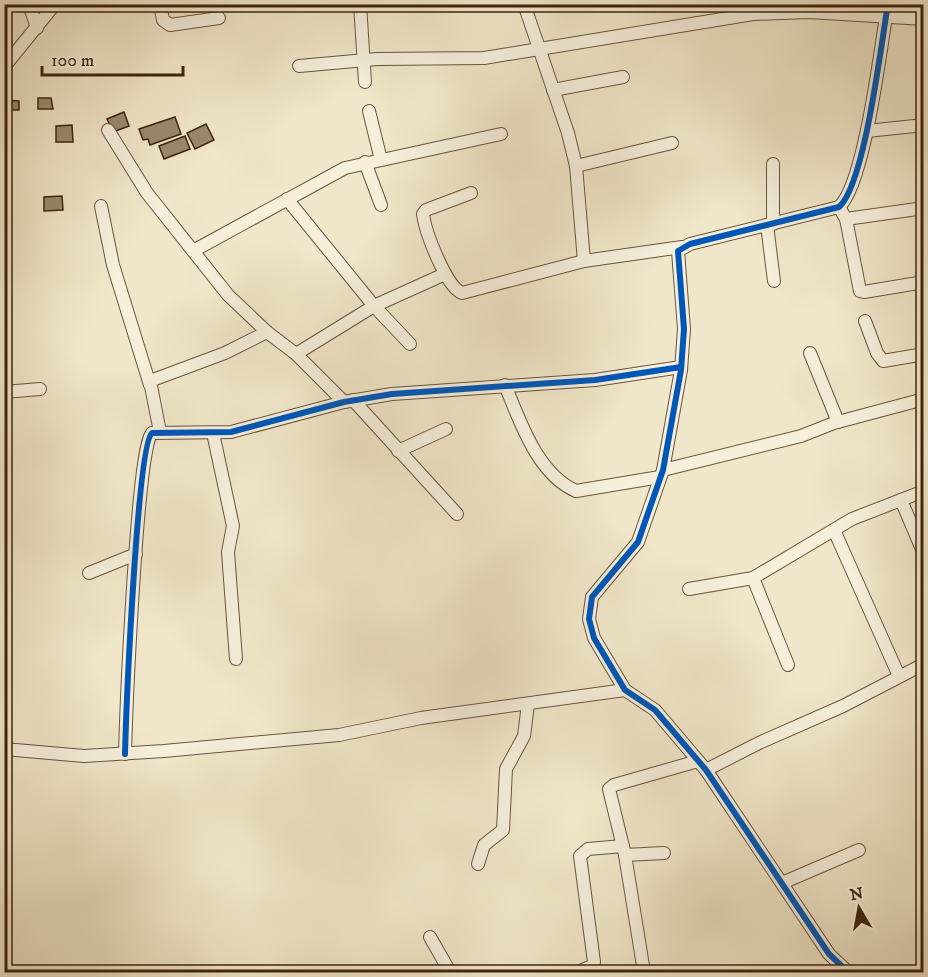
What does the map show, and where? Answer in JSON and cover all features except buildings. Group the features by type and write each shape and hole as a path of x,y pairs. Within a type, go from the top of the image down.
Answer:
{"street":[{"path":"29,4 37,28"},
{"path":"4,67 55,4"},
{"path":"160,4 163,20 170,25 219,18"},
{"path":"360,4 365,82"},
{"path":"524,4 576,166 584,261"},
{"path":"299,66 364,60 484,58 753,14 887,10 924,19"},
{"path":"471,193 423,214 445,274 455,290 462,293 584,261 682,247 839,207 849,193 867,131 887,10"},
{"path":"553,90 623,77"},
{"path":"369,111 381,160"},
{"path":"867,131 924,125"},
{"path":"108,130 147,193 228,295 267,333 296,354 349,401 457,514"},
{"path":"193,251 345,168 501,134"},
{"path":"576,166 672,143"},
{"path":"365,162 381,205"},
{"path":"773,164 770,224 774,281"},
{"path":"287,199 374,306 410,344"},
{"path":"101,206 113,265 150,385 160,432"},
{"path":"839,207 846,219 860,291 924,282"},
{"path":"846,219 924,208"},
{"path":"682,247 677,255 684,329 681,367 661,474 638,542 592,597 589,608 594,638 626,690 655,710 702,765 829,954 848,972"},
{"path":"296,354 374,306 445,274"},
{"path":"865,321 877,353 884,362 924,354"},
{"path":"150,385 154,378 225,353 267,333"},
{"path":"810,353 838,422"},
{"path":"125,753 140,489 147,441 152,433 213,433 242,430 349,401 392,394 595,380 681,367"},
{"path":"505,385 540,459 569,488 576,491 661,474 801,436 838,422 924,399"},
{"path":"4,392 40,389"},
{"path":"398,451 447,429"},
{"path":"213,433 233,526 228,552 236,658"},
{"path":"689,589 753,578 852,519 924,491"},
{"path":"901,500 924,554"},
{"path":"834,530 898,676"},
{"path":"89,573 136,554"},
{"path":"753,578 788,665"},
{"path":"644,972 624,850 609,789 614,785 702,765 759,743 843,706 924,664"},
{"path":"4,749 84,756 339,735 421,718 626,690"},
{"path":"478,864 484,845 503,830 506,769 524,736 528,704"},
{"path":"578,972 592,966 594,962 580,856 588,849 664,853"},
{"path":"782,884 859,850"},
{"path":"430,937 450,972"},
{"path":"915,972 924,969"}],"cycle path":[{"path":"848,972 829,954 706,770 655,710 625,690 594,638 589,619 592,597 638,542 663,470 681,370 684,329 678,251 690,244 839,207 857,171 864,143 888,4"},
{"path":"125,754 137,530 147,449 152,433 231,432 344,402 392,394 595,380 681,367"}]}
